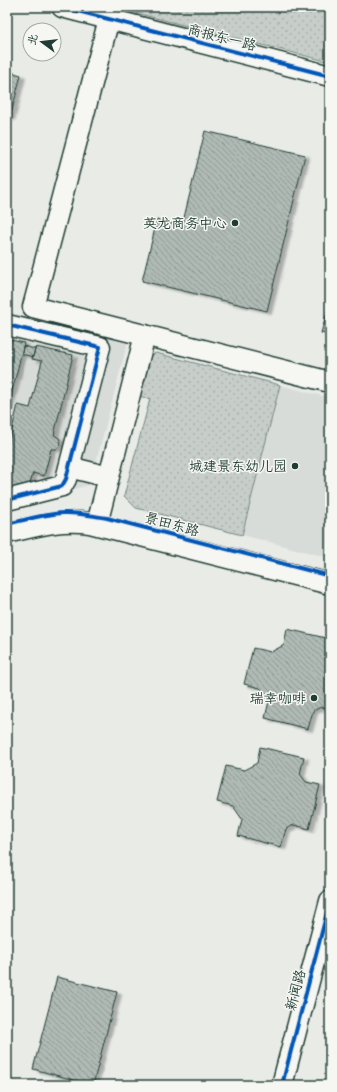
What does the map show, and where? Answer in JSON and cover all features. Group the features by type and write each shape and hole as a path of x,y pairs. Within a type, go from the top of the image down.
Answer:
{"street":[{"name":"商报东一路","path":"62,7 330,76"},
{"path":"109,19 33,307 330,382"},
{"path":"7,325 100,348 66,479 62,486 7,500"},
{"path":"98,521 145,335"},
{"path":"69,467 109,477"},
{"name":"景田东路","path":"7,524 63,513 330,576"},
{"name":"景田东路","path":"7,533 60,522 98,521 330,584"},
{"name":"新闻路","path":"282,1085 330,901"},
{"name":"新闻路","path":"294,1085 330,947"}],"shaded area":[{"path":"112,7 330,7 330,62"},
{"path":"7,312 128,341 90,485 7,506"},
{"path":"156,353 280,385 242,535 136,508 124,496 150,399 135,395 145,358"},
{"name":"城建景东幼儿园","path":"280,385 330,398 330,558 242,535"}],"building":[{"path":"7,71 21,75 10,118 7,117"},
{"name":"英龙商务中心","path":"205,131 305,155 267,311 142,281 157,220 182,226"},
{"path":"330,302 330,335 321,333"},
{"path":"7,339 24,343 13,388 7,387"},
{"path":"23,346 35,349 33,357 22,354"},
{"path":"36,347 73,355 54,435 59,438 61,444 57,449 51,449 44,476 33,473 26,499 7,494 7,449 18,405 30,408 42,361 32,359"},
{"path":"7,387 13,388 8,407 7,407"},
{"path":"287,629 330,639 327,656 330,661 330,709 321,707 313,711 308,729 265,718 269,701 260,688 244,684 253,648 271,652 284,645"},
{"path":"260,747 304,757 300,774 306,782 320,785 309,829 294,825 286,829 281,847 238,836 242,819 233,806 217,802 226,766 244,770 257,763"},
{"path":"57,977 117,992 93,1085 33,1069"}],"cycle path":[{"path":"62,7 330,76"},
{"path":"7,325 100,347 66,479 62,486 7,500"},
{"path":"7,524 56,514 85,514 107,518 330,576"},
{"path":"282,1085 330,901"}],"place":[{"name":"英龙商务中心","path":"235,223"},
{"name":"城建景东幼儿园","path":"295,466"},
{"name":"瑞幸咖啡","path":"314,698"}]}
